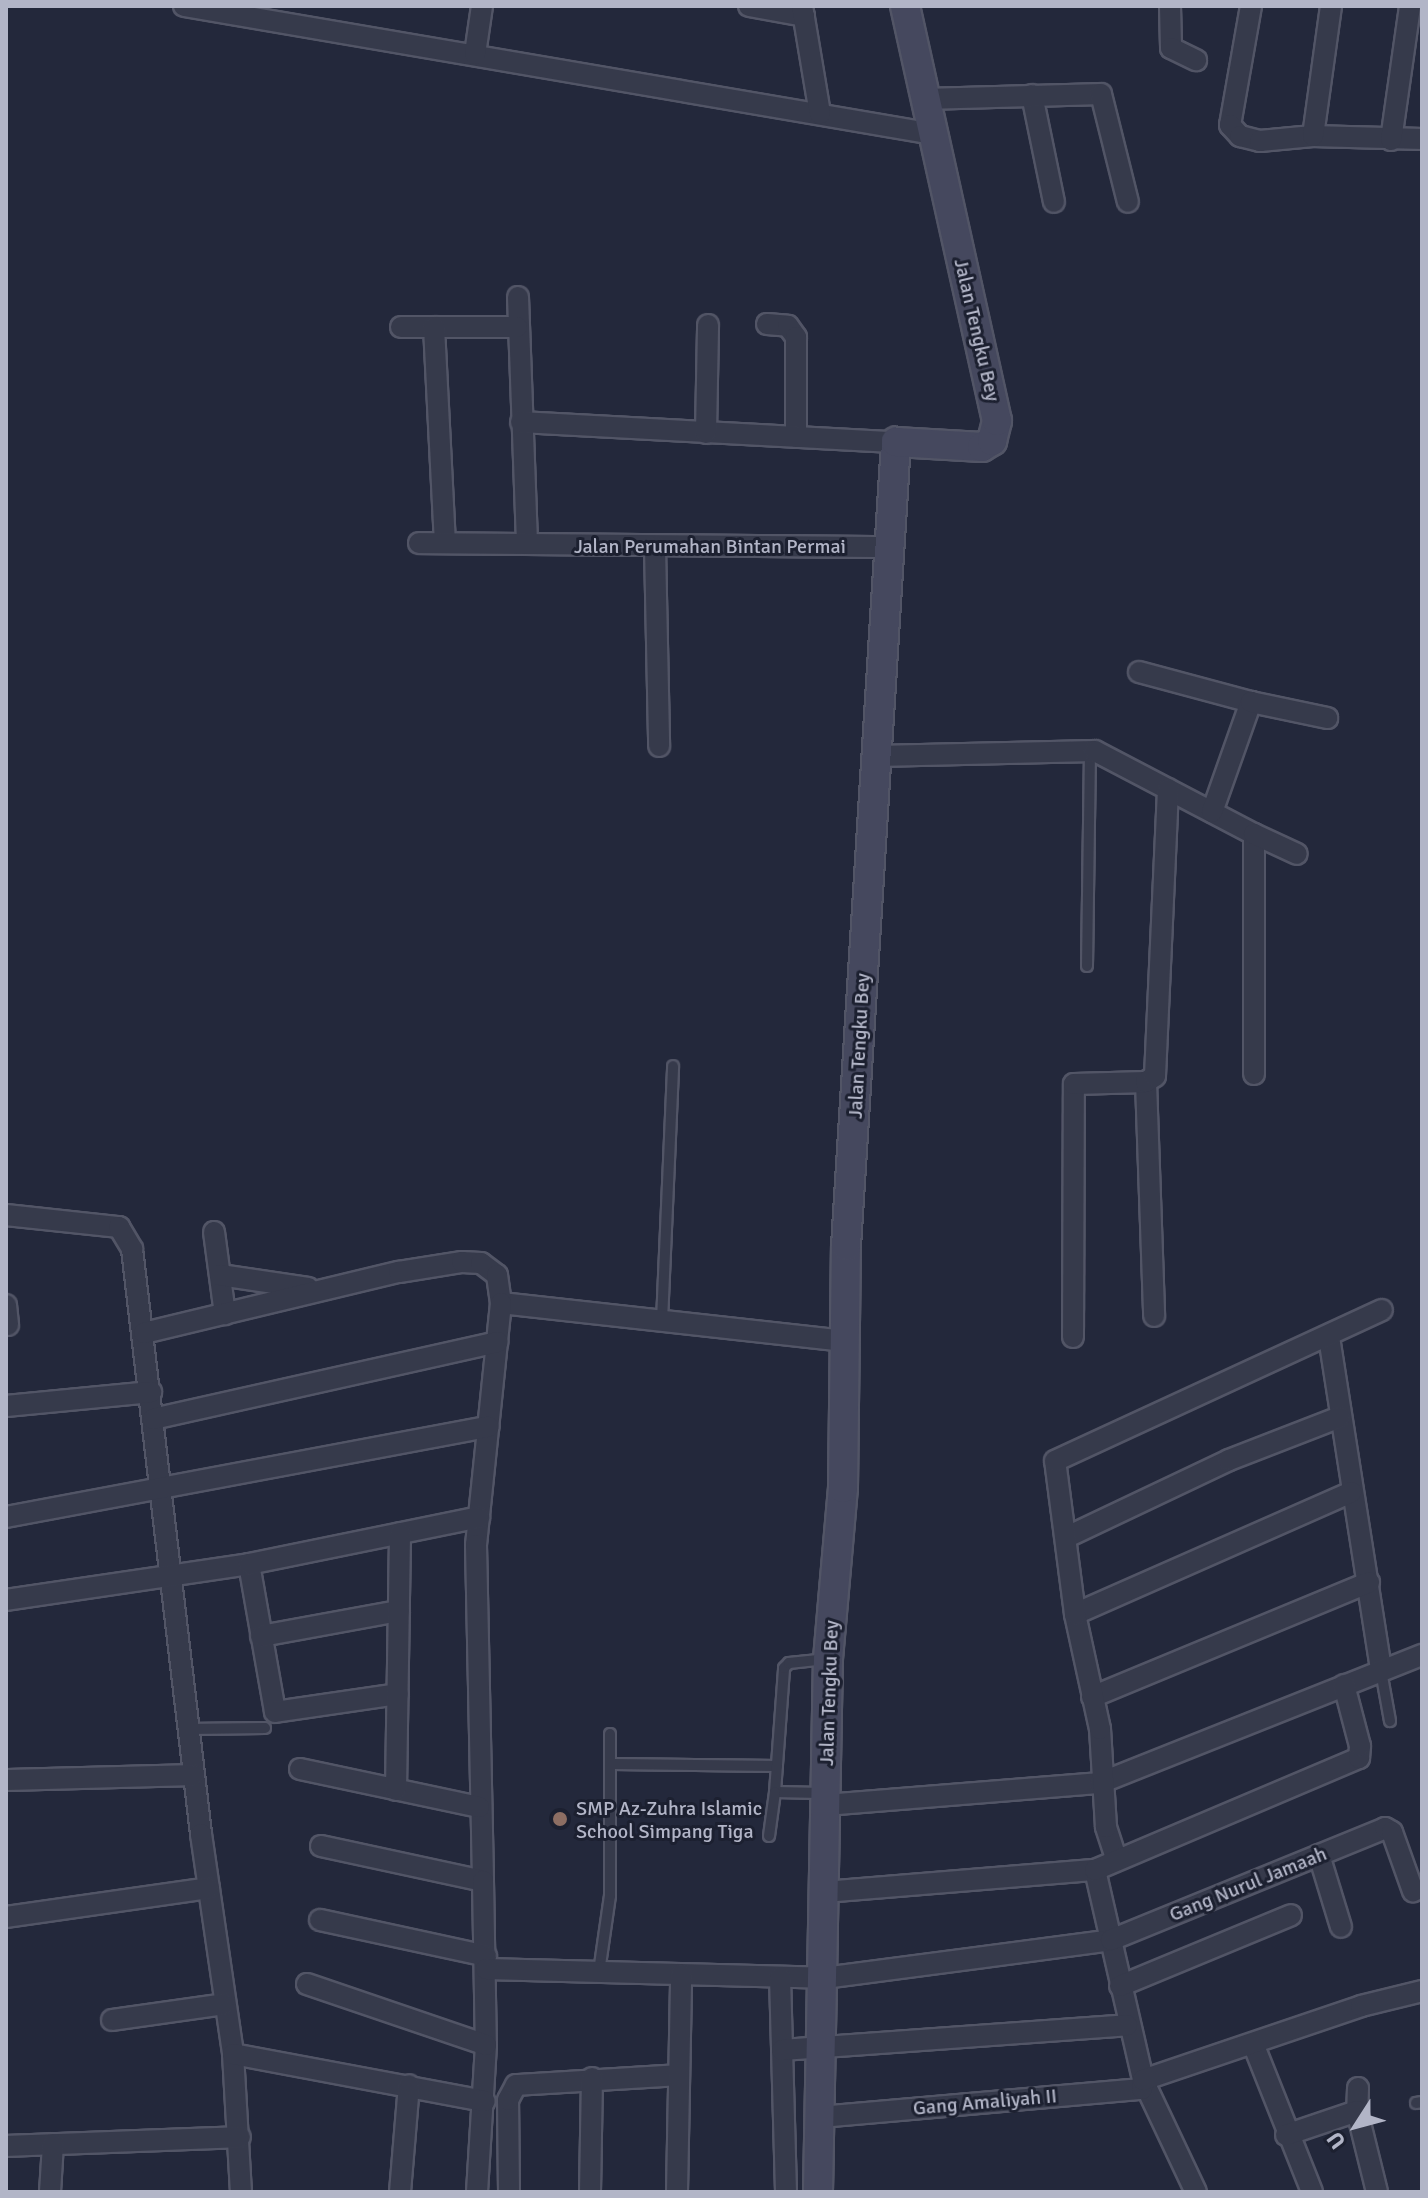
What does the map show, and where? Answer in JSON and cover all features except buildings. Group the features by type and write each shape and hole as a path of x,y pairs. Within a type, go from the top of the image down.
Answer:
{"main road":[{"name":"Jalan Tengku Bey","path":"818,2192 828,1659 843,1488 846,1246 876,756 893,547 896,442 982,447 992,441 997,421 905,6"}],"street":[{"path":"184,6 934,134"},
{"path":"475,54 482,6"},
{"path":"749,6 803,11 820,114"},
{"path":"1170,6 1171,48 1196,60"},
{"path":"1251,6 1230,125 1247,140 1313,136 1422,139"},
{"path":"1313,136 1331,6"},
{"path":"1391,140 1410,6"},
{"path":"1032,95 1054,202"},
{"path":"926,99 1103,96 1128,202"},
{"path":"518,297 527,544"},
{"path":"767,324 788,326 796,337 796,437"},
{"path":"706,433 708,325"},
{"path":"401,327 517,327"},
{"path":"434,327 445,543"},
{"path":"521,422 896,442"},
{"name":"Jalan Perumahan Bintan Permai","path":"419,543 893,547"},
{"path":"655,547 659,746"},
{"path":"1139,672 1251,702 1327,718"},
{"path":"1212,812 1251,702"},
{"path":"876,756 1090,751 1297,854"},
{"path":"1073,1337 1074,1084 1146,1082 1155,1076 1168,789"},
{"path":"1254,834 1254,1074"},
{"path":"1146,1082 1154,1316"},
{"path":"6,1215 125,1231 144,1333 188,1729 233,2054 241,2192"},
{"path":"214,1232 225,1314"},
{"path":"144,1333 316,1290 481,1263 497,1275 501,1303 479,1517 479,1807 486,1963 486,2045 485,2101 477,2192"},
{"path":"220,1275 316,1290"},
{"path":"501,1303 845,1341"},
{"path":"1116,1858 1100,1783 1100,1729 1075,1614 1057,1457 1329,1337 1382,1310"},
{"path":"1329,1337 1381,1669"},
{"path":"153,1419 497,1342"},
{"path":"6,1406 151,1392"},
{"path":"1067,1537 1229,1460 1340,1417"},
{"path":"6,1517 489,1427"},
{"path":"1075,1614 1351,1492"},
{"path":"6,1600 249,1564 479,1517"},
{"path":"396,1790 400,1533"},
{"path":"249,1564 275,1712 398,1694"},
{"path":"1092,1697 1369,1582"},
{"path":"261,1636 399,1611"},
{"path":"826,1800 1100,1783 1422,1655"},
{"path":"825,1892 1095,1870 1116,1858 1241,1811 1359,1758 1360,1746 1344,1685"},
{"path":"300,1769 479,1807"},
{"path":"6,1780 194,1775"},
{"name":"Gang Nurul Jamaah","path":"320,1920 486,1963 599,1972 824,1978 1111,1940 1385,1828 1392,1832 1413,1891"},
{"path":"321,1846 483,1881"},
{"path":"1319,1855 1341,1927"},
{"path":"1095,1870 1127,2025 1143,2080 1189,2190"},
{"path":"6,1917 209,1888"},
{"path":"1120,1986 1291,1915"},
{"path":"677,2192 681,1974"},
{"path":"780,1977 786,2192"},
{"path":"307,1984 486,2045"},
{"path":"1143,2080 1254,2046 1361,2006 1422,1991"},
{"path":"112,2020 225,2004"},
{"path":"782,2050 1127,2025"},
{"path":"1254,2046 1286,2135 1312,2192"},
{"path":"233,2054 485,2101"},
{"path":"509,2192 512,2089 592,2078 679,2075"},
{"path":"590,2192 592,2078"},
{"name":"Gang Amaliyah II","path":"820,2117 1142,2089 1143,2080"},
{"path":"400,2192 409,2085"},
{"path":"1358,2088 1357,2111 1377,2192"},
{"path":"1286,2135 1357,2111"},
{"path":"6,2146 240,2137"},
{"path":"50,2192 53,2144"}],"lane":[{"path":"1087,966 1090,751"},
{"path":"662,1321 673,1066"},
{"path":"769,1836 784,1668 828,1659"},
{"path":"1381,1669 1390,1721"},
{"path":"188,1729 265,1728"},
{"path":"599,1972 610,1896 613,1764 610,1734"},
{"path":"613,1764 777,1766"},
{"path":"775,1792 826,1800"}],"place":[{"name":"SMP Az-Zuhra Islamic School Simpang Tiga","path":"560,1819"}]}
